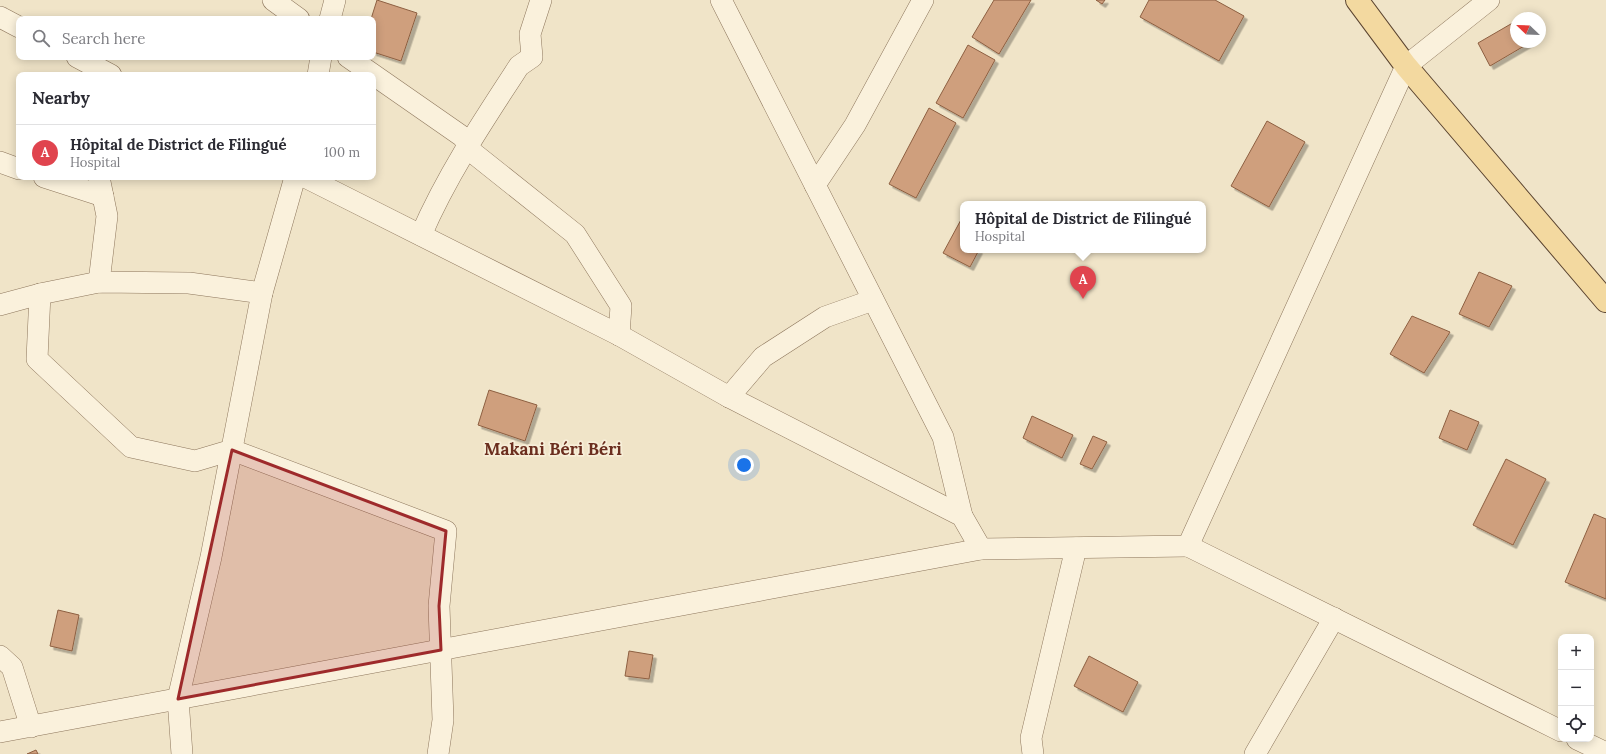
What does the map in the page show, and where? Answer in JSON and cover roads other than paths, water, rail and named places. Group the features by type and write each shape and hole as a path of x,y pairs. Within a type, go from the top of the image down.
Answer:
{"main road":[{"path":"1357,0 1406,66 1606,301"}],"street":[{"path":"273,0 295,16"},
{"path":"331,16 335,0"},
{"path":"421,235 436,201 468,145 519,66 532,57 530,34 541,0"},
{"path":"721,0 943,437 962,516 981,549"},
{"path":"815,185 855,125 923,0"},
{"path":"1188,546 1406,66 1489,0"},
{"path":"0,17 16,25"},
{"path":"82,60 104,72"},
{"path":"318,72 320,60"},
{"path":"352,60 370,72"},
{"path":"376,76 463,136 472,152 575,234 621,306 620,335"},
{"path":"0,162 16,168"},
{"path":"61,180 101,187 107,216 99,282"},
{"path":"182,754 178,699 211,557 262,293 294,180"},
{"path":"311,180 620,335 729,397 962,516"},
{"path":"0,305 40,294 99,282 189,283 262,293"},
{"path":"40,294 37,359 131,447 195,461 232,450 446,531 440,606 443,720 438,754"},
{"path":"729,397 764,357 825,317 873,300"},
{"path":"0,732 981,549 1188,546 1558,730"},
{"path":"1033,754 1031,738 1076,548"},
{"path":"1255,754 1334,618"},
{"path":"0,656 12,667 31,727"},
{"path":"1583,742 1606,754"}],"place":[{"name":"Hôpital de District de Filingué","path":"1083,299"}],"district":[{"name":"Makani Béri Béri","path":"553,449"}]}
